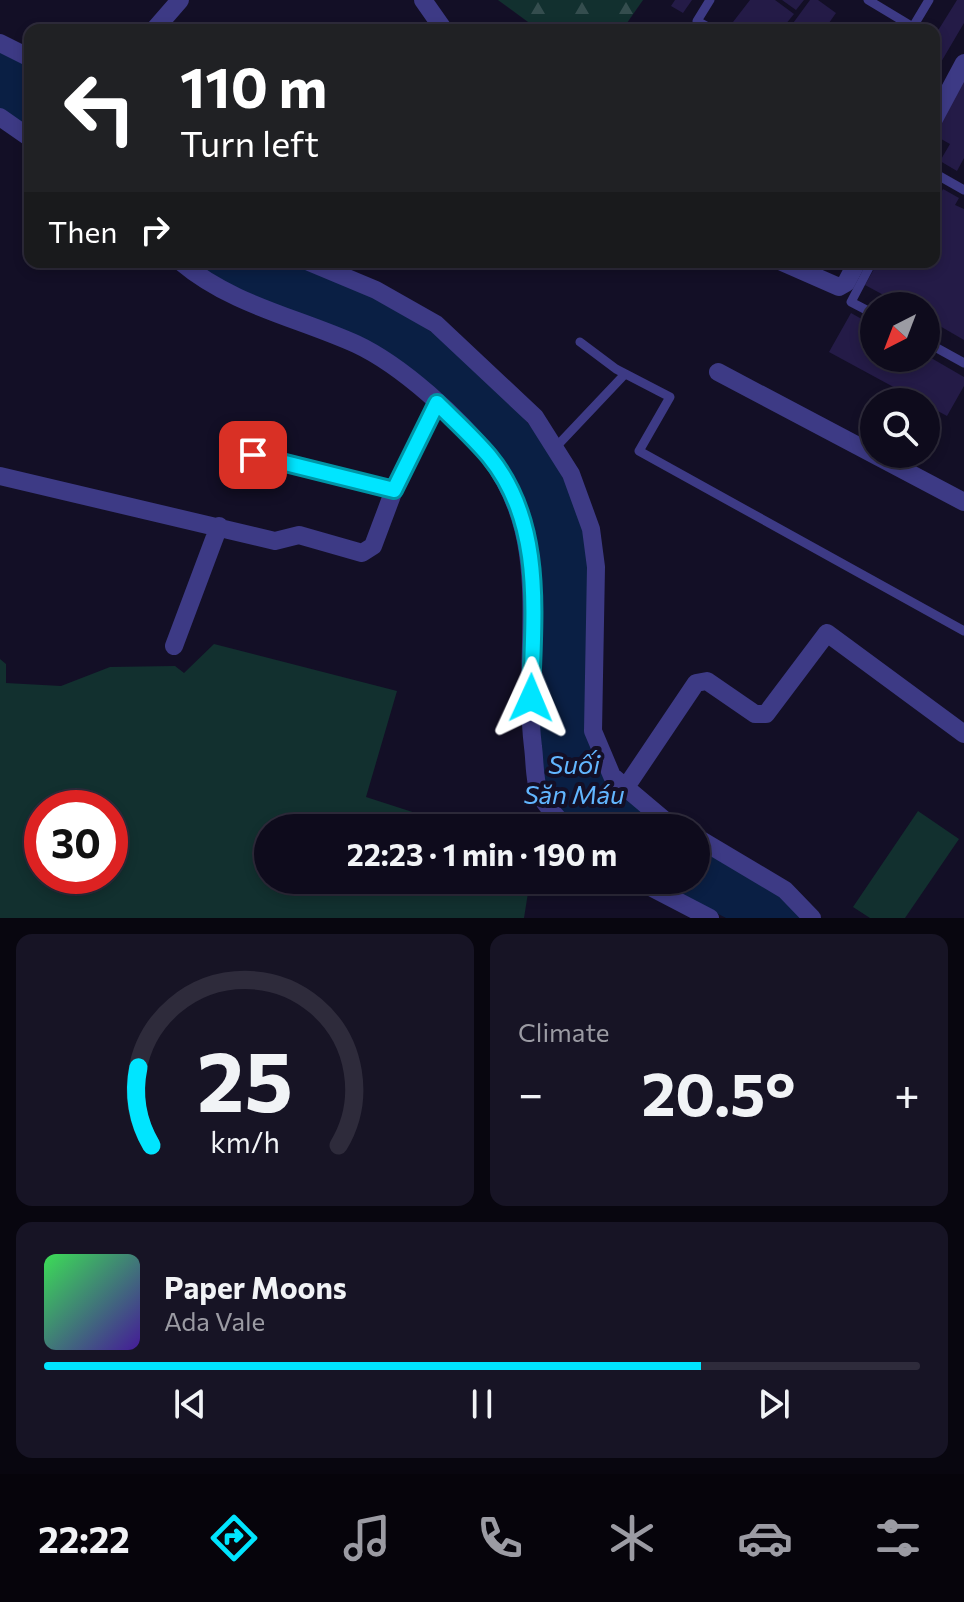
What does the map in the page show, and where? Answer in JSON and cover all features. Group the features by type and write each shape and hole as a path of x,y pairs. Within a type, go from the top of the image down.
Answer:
{"street":[{"path":"423,0 440,24"},
{"path":"158,24 170,3"},
{"path":"0,43 24,55"},
{"path":"940,108 964,63"},
{"path":"0,117 24,135"},
{"path":"0,126 24,137"},
{"path":"188,268 232,297 357,345 385,361 437,403 490,457 518,504 530,550 533,594 530,724 539,794 555,814"},
{"path":"323,268 376,290 436,324 535,417 571,474 591,529 596,567 593,731 612,776 657,814"},
{"path":"795,268 835,287 846,283 854,268"},
{"path":"718,372 964,502"},
{"path":"0,476 275,541 299,535 362,553 373,546 394,490 437,403"},
{"path":"253,455 394,490"},
{"path":"174,646 219,526"},
{"path":"626,787 696,683 707,681 755,714 766,714 827,633 964,734"},
{"path":"710,845 785,890 812,918"},
{"path":"662,894 702,916"}],"lane":[{"path":"702,24 697,21 710,0"},
{"path":"868,0 904,24"},
{"path":"915,24 929,0"},
{"path":"940,176 964,190"},
{"path":"860,307 851,302 869,268"},
{"path":"580,342 625,374 670,397 639,451 964,631"},
{"path":"940,350 964,363"},
{"path":"555,448 625,374"}],"green space":[{"path":"498,0 643,0 626,24 531,24"},
{"path":"214,644 397,691 366,797 419,814 254,814 254,894 528,894 524,918 0,918 0,659 6,664 6,683 61,686 110,667 175,666 184,673"},
{"path":"918,811 959,839 905,918 870,918 853,907"}],"water":[{"path":"0,51 24,63 24,125 0,109"},
{"name":"Suối Săn Máu","path":"200,268 308,268 340,280 385,302 429,330 470,362 508,399 540,439 565,482 588,549 591,601 587,734 655,814 563,814 545,791 537,725 537,550 525,503 496,452 442,398 236,291"},
{"path":"710,852 781,895 803,918 726,918 679,894 710,894"}],"building":[{"path":"675,0 692,0 683,13 671,6"},
{"path":"750,0 775,0 794,14 786,24 733,22"},
{"path":"782,0 804,0 796,10"},
{"path":"810,0 818,0 836,13 828,24 792,24"},
{"path":"957,0 964,0 964,23 940,64 940,27"},
{"path":"964,79 964,158 957,171 940,161 950,144 940,138 940,124"},
{"path":"943,189 959,198 955,205 964,209 964,340 940,326 940,292 878,292 865,285 875,268 940,268 940,194"},
{"path":"851,313 860,318 860,369 829,352"},
{"path":"940,363 964,377 964,386 947,416 940,412 940,388 895,388 866,372 940,372"}],"route":[{"path":"253,455 394,490 437,403 490,457 518,504 530,550 533,594 531,698"}]}
